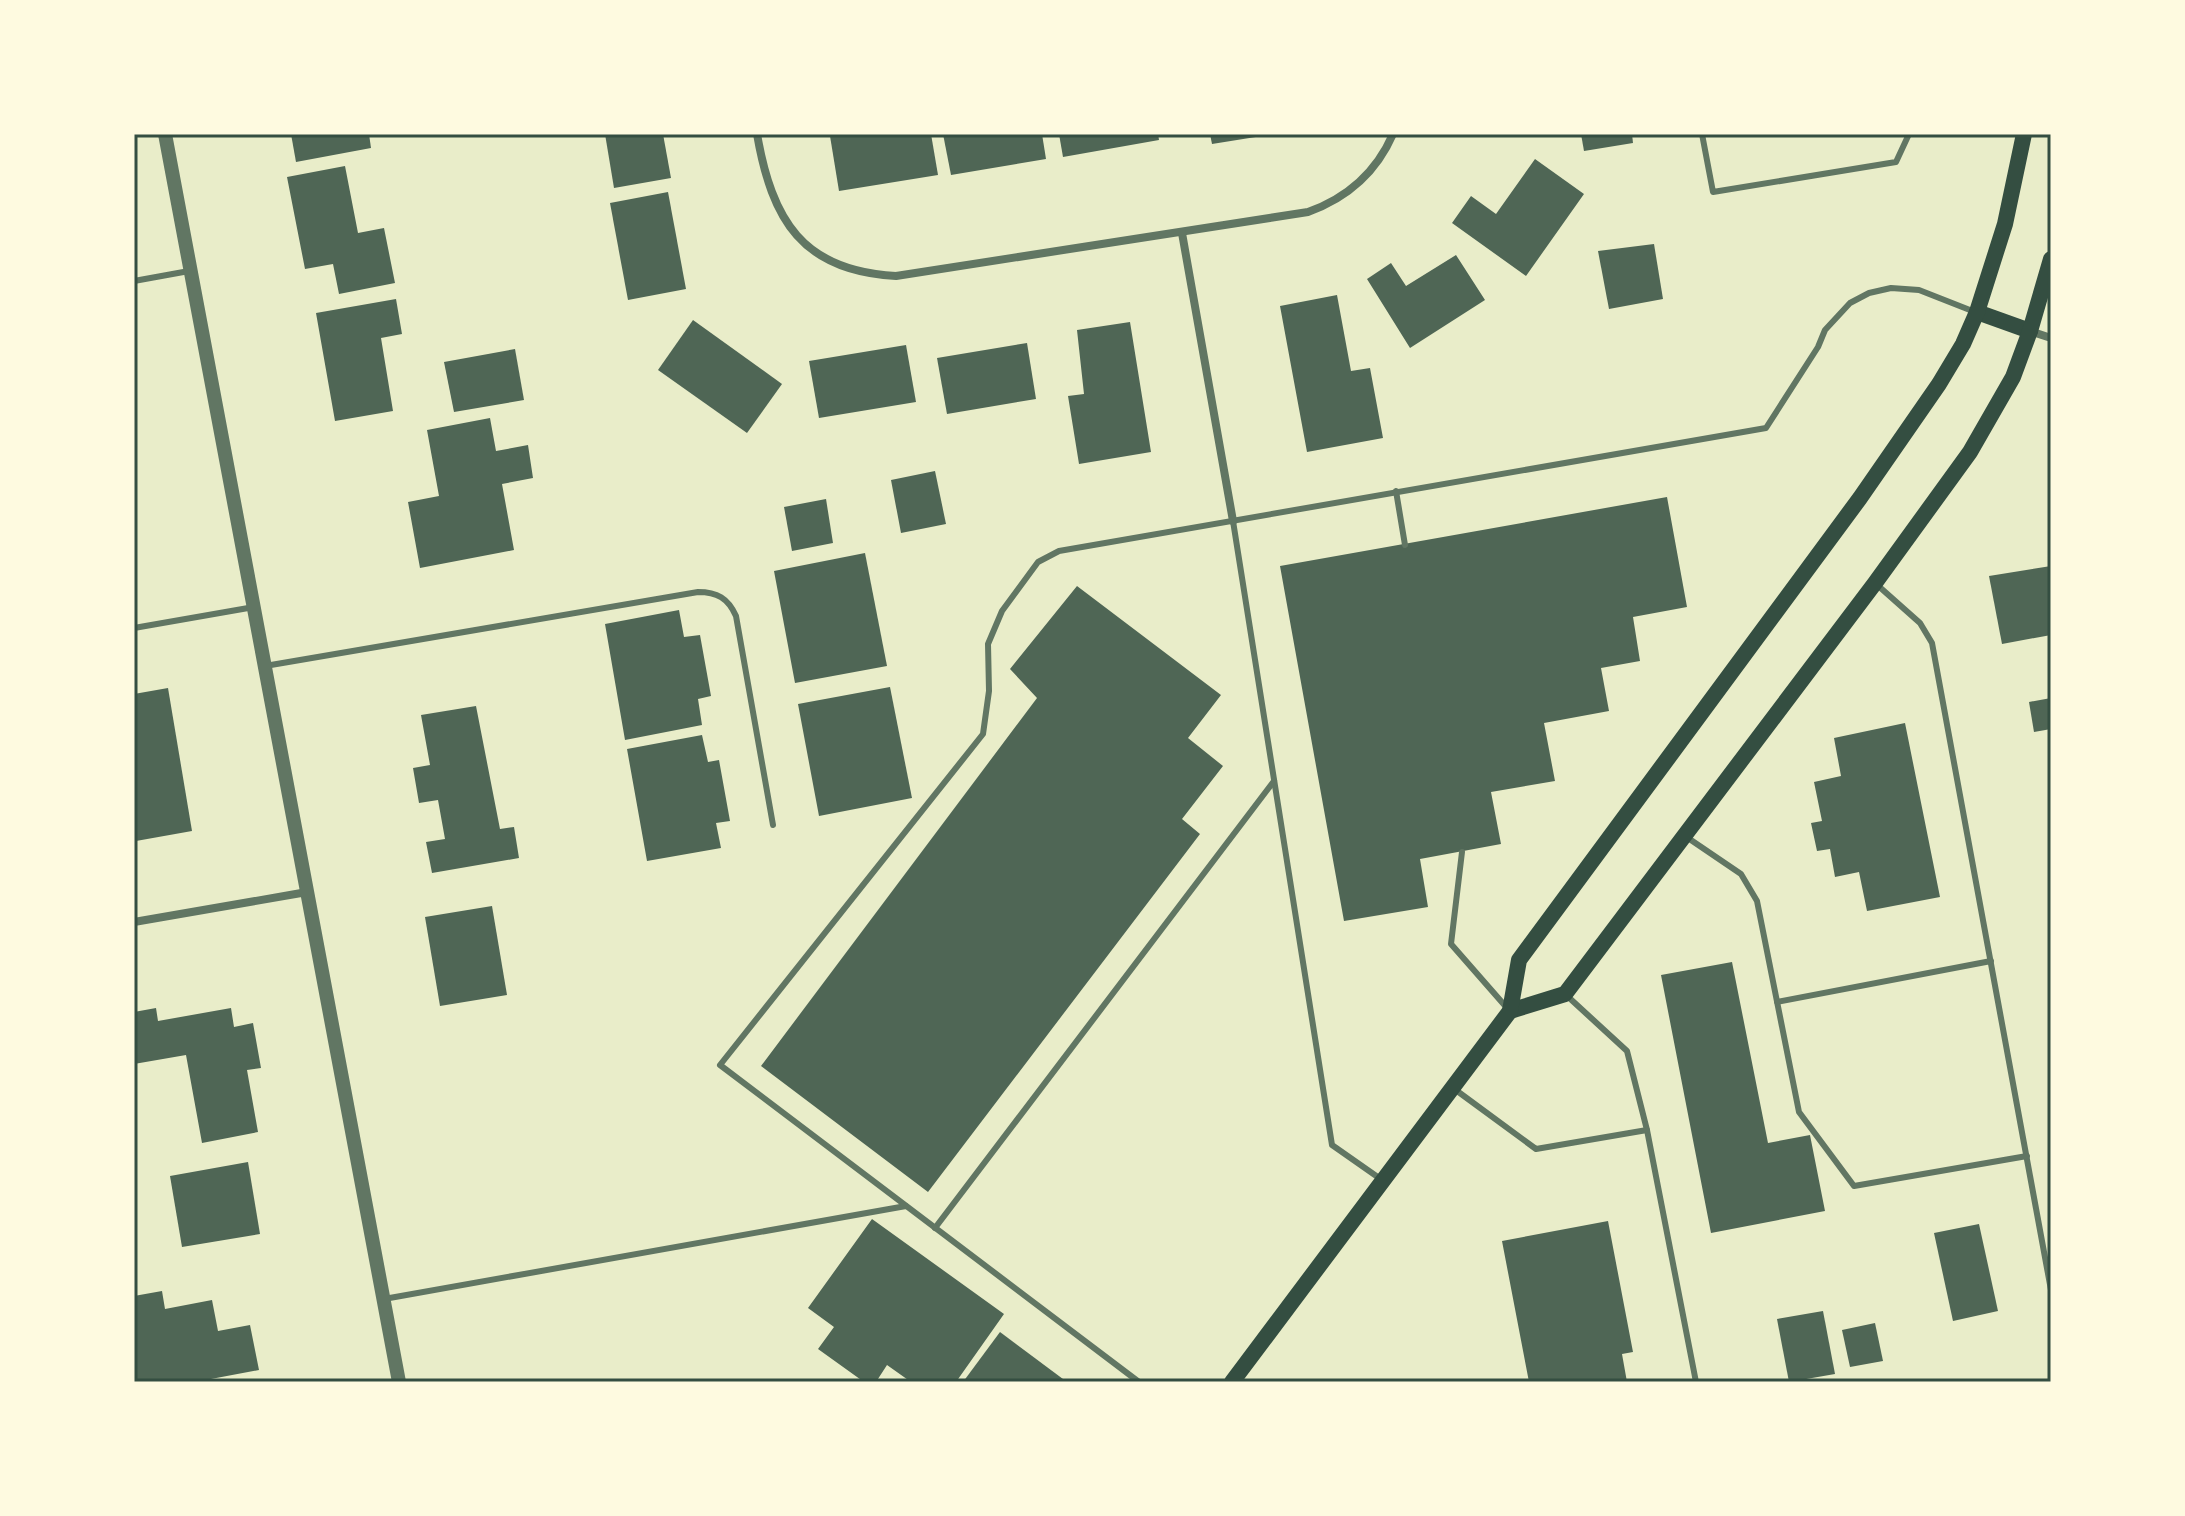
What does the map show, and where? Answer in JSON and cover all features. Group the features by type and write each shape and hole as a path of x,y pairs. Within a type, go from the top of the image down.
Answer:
{"main road":[{"path":"1232,1382 1510,1011 1519,960 1860,498 1939,384 1963,344 1977,312 2005,224 2024,134"},
{"path":"1510,1011 1565,994 1875,583 1981,434 2013,377 2051,259"},
{"path":"1977,312 2030,331"}],"street":[{"path":"165,134 399,1382"},
{"path":"757,134 766,181 779,211 796,235 827,259 850,270 896,276 1279,218 1315,209 1349,192 1382,157 1393,134"},
{"path":"1182,233 1233,521"},
{"path":"2030,331 2051,338"},
{"path":"134,922 307,892"}],"lane":[{"path":"1702,134 1713,192 1896,162 1909,134"},
{"path":"134,281 191,271"},
{"path":"1139,1382 720,1065 983,734 989,691 988,644 1002,611 1038,562 1059,551 1766,428 1818,347 1825,330 1850,303 1869,293 1891,288 1919,290 1977,312"},
{"path":"1396,491 1405,545"},
{"path":"1233,521 1332,1145 1383,1181"},
{"path":"1875,583 1920,623 1932,643 2051,1290"},
{"path":"265,666 693,593 716,594 728,603 736,616 773,825"},
{"path":"134,628 254,607"},
{"path":"935,1228 1274,781"},
{"path":"1685,836 1741,874 1757,901 1799,1112 1854,1186 2027,1156"},
{"path":"1462,852 1451,944 1510,1011"},
{"path":"1777,1002 1991,961"},
{"path":"1565,994 1627,1051 1647,1130 1696,1382"},
{"path":"1453,1088 1536,1149 1647,1130"},
{"path":"384,1299 906,1206"}],"building":[{"path":"291,134 369,134 371,148 296,162"},
{"path":"605,134 663,134 671,178 614,188"},
{"path":"931,134 938,175 839,191 830,136"},
{"path":"943,134 1042,134 1046,159 951,175"},
{"path":"1059,134 1158,134 1159,140 1063,157"},
{"path":"1210,134 1262,134 1262,136 1212,144"},
{"path":"1581,134 1632,134 1633,143 1584,151"},
{"path":"1535,159 1584,194 1526,276 1452,223 1471,196 1496,214"},
{"path":"345,166 358,233 384,228 395,283 339,294 333,264 305,269 287,177"},
{"path":"668,192 686,289 628,300 610,203"},
{"path":"1654,244 1663,299 1609,309 1598,251"},
{"path":"1456,255 1485,300 1410,348 1367,279 1391,263 1406,286"},
{"path":"1337,295 1351,371 1370,368 1383,438 1307,452 1280,306"},
{"path":"396,299 402,334 381,338 393,411 335,421 316,313"},
{"path":"693,320 782,384 747,433 658,370"},
{"path":"1130,322 1151,452 1079,464 1068,396 1084,394 1077,330"},
{"path":"1027,343 1036,399 947,414 937,358"},
{"path":"906,345 916,402 819,418 809,361"},
{"path":"515,349 524,400 454,412 444,362"},
{"path":"490,418 496,451 528,445 533,478 502,484 514,550 420,568 408,502 439,496 427,430"},
{"path":"935,471 946,524 901,533 891,480"},
{"path":"1667,497 1687,607 1633,617 1640,661 1601,668 1609,711 1544,723 1555,781 1491,792 1501,844 1420,859 1428,907 1344,921 1280,566"},
{"path":"826,499 833,543 792,551 784,507"},
{"path":"865,553 887,666 795,683 774,571"},
{"path":"2051,566 2051,635 2002,644 1989,576"},
{"path":"1077,586 1221,695 1188,738 1223,766 1182,819 1200,834 928,1192 761,1066 1037,698 1010,669"},
{"path":"679,610 684,637 700,635 711,696 698,699 702,725 625,740 605,624"},
{"path":"890,687 912,798 819,816 798,704"},
{"path":"168,688 192,831 136,841 134,694"},
{"path":"2051,698 2051,729 2034,732 2029,702"},
{"path":"476,706 500,829 514,827 519,858 432,873 426,842 445,839 438,800 419,803 413,768 430,765 421,715"},
{"path":"1905,723 1940,897 1867,911 1859,872 1835,877 1830,849 1817,851 1811,823 1822,821 1814,782 1841,776 1834,738"},
{"path":"702,735 708,762 719,760 730,821 716,823 721,848 647,861 627,749"},
{"path":"492,906 507,995 440,1006 425,917"},
{"path":"1732,962 1768,1143 1810,1135 1825,1211 1711,1233 1661,975"},
{"path":"156,1008 158,1021 231,1008 234,1027 253,1023 261,1068 247,1070 258,1132 202,1143 186,1055 134,1064 134,1012"},
{"path":"248,1162 260,1234 182,1247 170,1176"},
{"path":"872,1219 1004,1314 956,1382 911,1382 887,1365 876,1382 864,1382 818,1349 834,1327 808,1308"},
{"path":"1608,1221 1633,1352 1622,1354 1627,1382 1529,1382 1502,1241"},
{"path":"1979,1224 1998,1311 1953,1321 1934,1233"},
{"path":"162,1291 165,1309 212,1300 218,1331 250,1325 259,1370 195,1382 134,1382 134,1296"},
{"path":"1823,1311 1835,1374 1789,1382 1777,1319"},
{"path":"1875,1323 1883,1361 1850,1367 1842,1330"},
{"path":"1000,1332 1067,1382 963,1382"}]}
